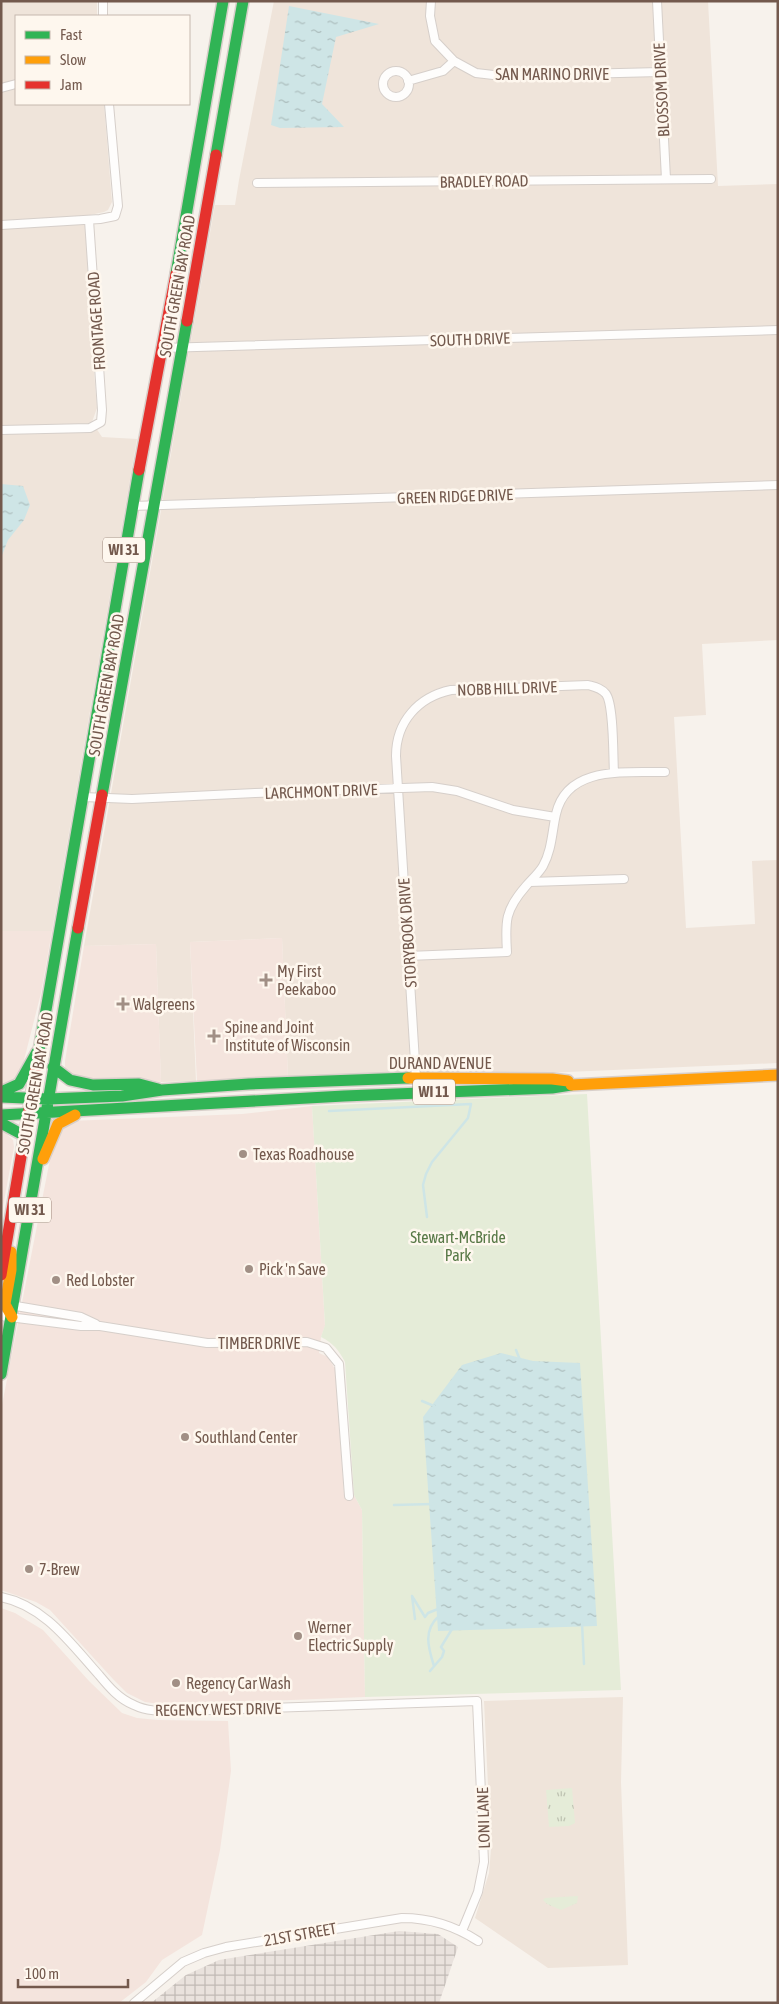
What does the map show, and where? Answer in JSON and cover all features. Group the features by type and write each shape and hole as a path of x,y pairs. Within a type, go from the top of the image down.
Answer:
{"main road":[{"name":"SOUTH GREEN BAY ROAD","path":"1,1275 132,506 163,348 223,1"},
{"name":"SOUTH GREEN BAY ROAD","path":"1,1374 5,1312 33,1188 244,1"},
{"path":"1,1092 19,1084 41,1045"},
{"path":"53,1067 70,1080 93,1085 139,1084 162,1090"},
{"name":"DURAND AVENUE","path":"1,1115 84,1112 344,1096 552,1088 581,1083 778,1075"},
{"name":"DURAND AVENUE","path":"1,1097 48,1099 122,1096 162,1090 249,1084 416,1078 552,1079 581,1083"},
{"path":"286,1100 300,1082"},
{"path":"242,1103 253,1098 257,1093 255,1087 249,1084"},
{"path":"33,1188 58,1124 84,1112"},
{"path":"1,1123 25,1136"},
{"path":"5,1312 11,1270 12,1214"}],"street":[{"path":"103,1 103,15"},
{"name":"SAN MARINO DRIVE","path":"431,1 430,16 435,40 454,61 476,73 502,76 660,72"},
{"name":"BLOSSOM DRIVE","path":"657,1 666,179"},
{"path":"408,81 443,71 454,61"},
{"path":"1,88 15,84"},
{"path":"1,226 89,220 115,216 118,206 109,105"},
{"name":"BRADLEY ROAD","path":"258,183 711,179"},
{"name":"FRONTAGE ROAD","path":"1,430 90,428 101,422 102,410 89,220"},
{"name":"SOUTH DRIVE","path":"163,348 778,330"},
{"name":"GREEN RIDGE DRIVE","path":"132,506 778,485"},
{"name":"NOBB HILL DRIVE","path":"398,788 396,749 399,733 406,718 421,703 440,693 451,690 588,685 596,687 605,694 610,704 614,774"},
{"path":"408,956 507,952 506,928 508,912 515,898 543,866 547,858 555,817 564,796 576,784 592,776 666,772"},
{"name":"LARCHMONT DRIVE","path":"83,797 132,799 432,787 457,791 513,810 555,817"},
{"name":"STORYBOOK DRIVE","path":"398,788 416,1078"},
{"path":"530,882 624,879"},
{"name":"TIMBER DRIVE","path":"5,1312 81,1326 100,1326 207,1343 307,1342 326,1348 339,1364 349,1496"},
{"name":"REGENCY WEST DRIVE","path":"1,1597 24,1605 46,1618 113,1691 133,1705 157,1712 478,1701"},
{"name":"LONI LANE","path":"462,1931 478,1892 484,1862 478,1701"},
{"name":"21ST STREET","path":"134,2003 183,1962 204,1953 226,1947 391,1918 425,1920 448,1925 478,1940"}],"shaded area":[{"path":"1,1 97,1 97,15 15,15 15,105 104,105 112,202 108,210 85,216 97,408 92,422 102,437 137,439 52,931 1,931"},
{"path":"274,1 708,1 718,186 778,184 778,640 702,644 706,715 674,717 686,928 755,924 752,861 778,860 778,1063 544,1073 288,1077 282,938 190,942 196,1081 161,1082 156,944 84,946 215,205 235,205"},
{"path":"1,931 52,931 41,993 21,1072 14,1083 1,1088"},
{"path":"282,938 288,1077 197,1081 190,942"},
{"path":"156,944 161,1082 150,1080 92,1083 75,1078 65,1069 65,1061 84,946"},
{"path":"312,1106 325,1326 321,1337 319,1353 328,1357 336,1371 344,1495 354,1495 362,1510 365,1697 167,1705 145,1702 127,1693 50,1610 36,1602 1,1590 1,1410 53,1144 58,1128 70,1121 242,1114"},
{"path":"1,1128 13,1140 14,1147 1,1217"},
{"path":"1,1608 15,1613 43,1630 89,1681 122,1713 137,1718 158,1720 228,1721 231,1771 220,1850 202,1935 162,1960 146,1982 119,2003 1,2003"},
{"path":"623,1697 621,1782 628,1965 548,1968 475,1918 489,1873 491,1849 484,1701"},
{"path":"399,1931 438,1934 458,1947 439,2003 151,2003 186,1975 219,1960"}],"green space":[{"name":"Stewart-McBride Park","path":"587,1094 621,1690 365,1697 362,1510 354,1495 345,1362 335,1347 321,1337 325,1325 312,1106"},
{"path":"572,1788 575,1823 569,1826 549,1827 546,1790"},
{"path":"578,1896 577,1903 561,1910 547,1904 543,1900 545,1898"}],"water":[{"path":"289,6 379,24 336,37 322,104 344,127 280,128 271,125"},
{"path":"1,484 23,486 30,505 24,520 8,540 1,558"},
{"path":"501,1353 533,1361 580,1363 597,1626 438,1631 423,1417 462,1365"}],"waterway":[{"path":"329,1111 471,1104 468,1118 432,1162 426,1174 423,1185 427,1217"},
{"path":"516,1350 520,1360"},
{"path":"422,1401 434,1406"},
{"path":"394,1505 433,1504"},
{"path":"415,1619 412,1596 425,1617 428,1613 438,1609"},
{"path":"434,1666 428,1639 431,1627 439,1616"},
{"path":"582,1623 584,1664"},
{"path":"430,1671 442,1657 444,1651 441,1647 452,1629"}],"traffic: fast":[{"path":"176,274 223,1"},
{"path":"216,155 243,1"},
{"path":"102,795 187,321"},
{"path":"36,1068 139,470"},
{"path":"1,1374 78,928"},
{"path":"1,1092 19,1084 37,1052"},
{"path":"53,1067 70,1080 93,1085 139,1084 158,1089"},
{"path":"1,1097 48,1099 122,1096 162,1090 249,1084 408,1078"},
{"path":"1,1115 344,1096 552,1088 571,1085"},
{"path":"1,1123 25,1136"}],"traffic: slow":[{"path":"571,1085 778,1075"},
{"path":"408,1078 552,1079 568,1081"},
{"path":"43,1159 58,1124 75,1115"},
{"path":"11,1252 11,1270 5,1304 12,1317"}],"traffic: jam":[{"path":"187,321 216,155"},
{"path":"139,470 176,274"},
{"path":"78,928 102,795"},
{"path":"1,1275 36,1068"}],"place":[{"name":"My First Peekaboo","path":"266,980"},
{"name":"Walgreens","path":"123,1004"},
{"name":"Spine and Joint Institute of Wisconsin","path":"214,1036"},
{"name":"Texas Roadhouse","path":"243,1154"},
{"name":"Pick 'n Save","path":"249,1269"},
{"name":"Red Lobster","path":"56,1280"},
{"name":"Southland Center","path":"185,1437"},
{"name":"7-Brew","path":"29,1569"},
{"name":"Werner Electric Supply","path":"298,1636"},
{"name":"Regency Car Wash","path":"176,1683"}]}
